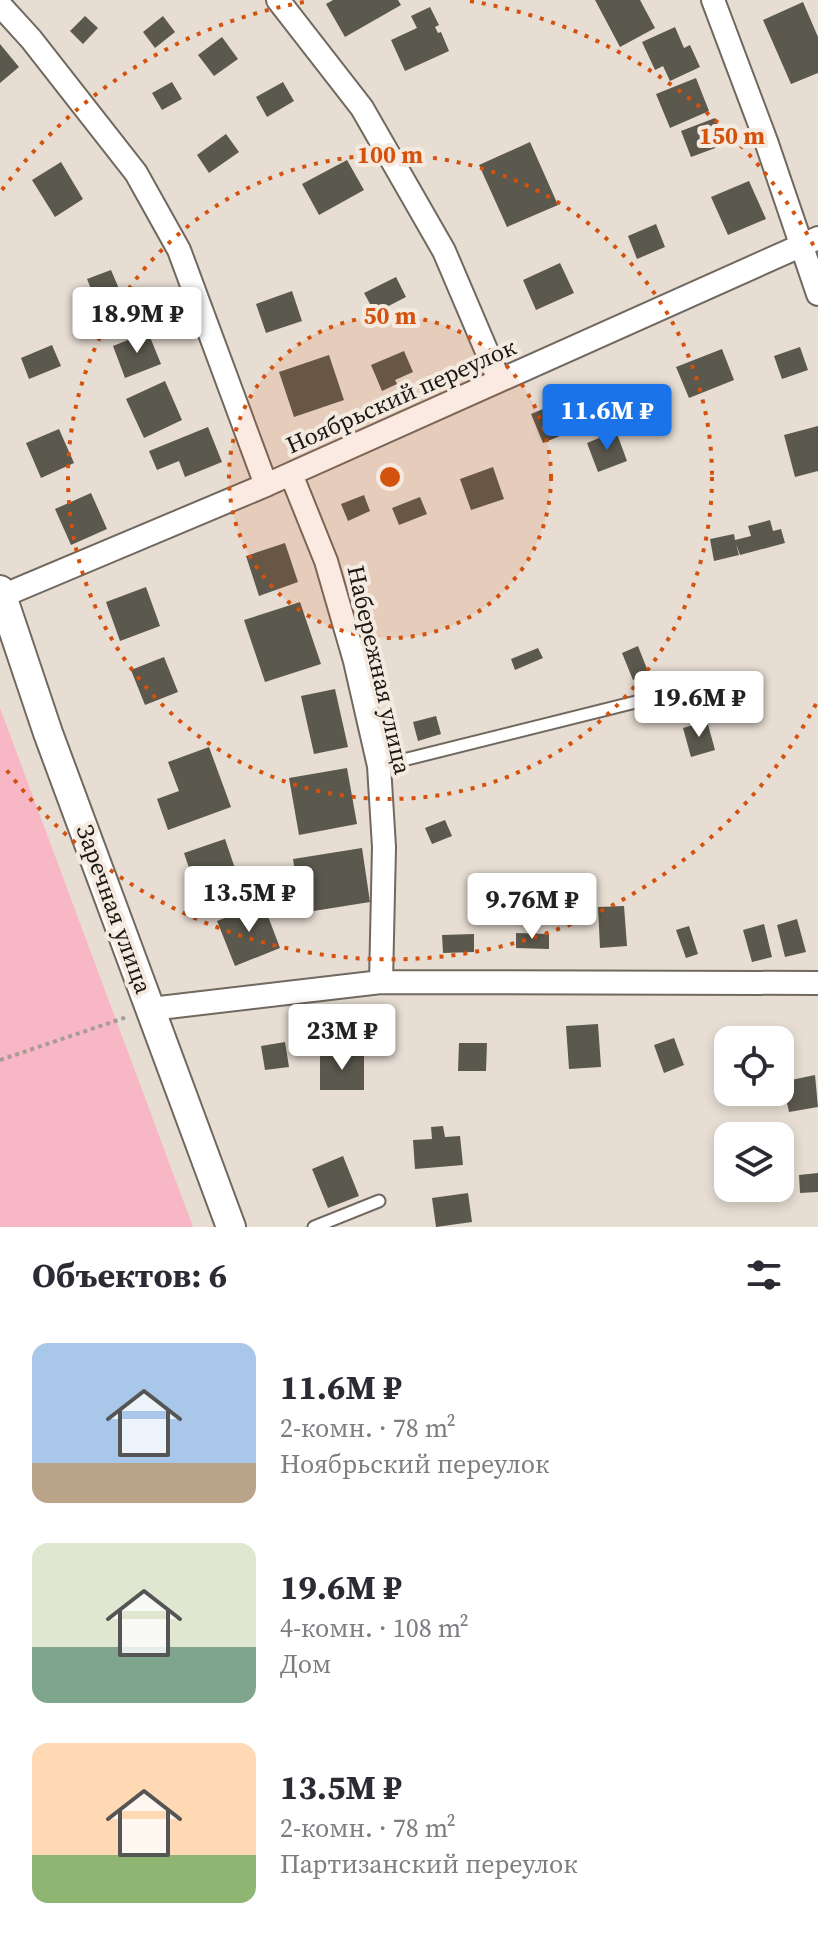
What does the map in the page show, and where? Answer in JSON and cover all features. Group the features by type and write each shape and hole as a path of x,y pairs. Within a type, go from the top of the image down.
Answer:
{"street":[{"path":"278,0 362,108 444,251 499,380"},
{"path":"713,0 810,242 818,294"},
{"path":"0,5 31,39 136,173 179,250 266,485"},
{"name":"Ноябрьский переулок","path":"1,593 266,485 810,242"},
{"name":"Набережная улица","path":"291,474 326,561 355,661 379,766 384,847 381,982"},
{"name":"Заречная улица","path":"1,593 48,733 231,1227"},
{"path":"151,1009 381,982 818,983"}],"lane":[{"path":"379,766 684,690"},
{"path":"314,1227 379,1201"}],"path":[{"path":"0,1060 151,1009"}],"shaded area":[{"path":"0,708 193,1227 0,1227"}],"building":[{"path":"333,0 398,0 401,5 345,37 326,4"},
{"path":"595,0 640,0 655,28 620,47"},
{"path":"803,2 818,37 818,73 791,84 763,20"},
{"path":"430,7 439,25 435,27 438,33 441,32 449,51 405,71 391,40 417,28 411,16"},
{"path":"85,16 98,28 83,44 70,31"},
{"path":"163,16 175,32 155,48 143,32"},
{"path":"675,27 684,48 690,45 700,67 670,81 663,66 655,70 642,42"},
{"path":"222,37 238,59 214,76 198,55"},
{"path":"0,44 19,67 0,83"},
{"path":"696,78 709,111 670,128 656,94"},
{"path":"172,82 182,99 162,110 152,93"},
{"path":"283,82 294,101 267,117 256,97"},
{"path":"715,118 726,144 691,157 681,131"},
{"path":"226,134 239,152 209,173 197,155"},
{"path":"530,142 558,205 507,227 479,165"},
{"path":"347,160 364,190 319,215 302,184"},
{"path":"61,162 83,199 55,217 32,180"},
{"path":"749,181 766,219 728,235 711,197"},
{"path":"656,224 665,247 637,259 628,236"},
{"path":"560,263 574,293 536,310 523,280"},
{"path":"111,270 123,298 99,308 87,279"},
{"path":"396,277 406,297 375,313 364,293"},
{"path":"292,291 302,321 266,333 256,304"},
{"path":"148,332 161,364 125,378 113,346"},
{"path":"52,345 61,366 29,379 21,358"},
{"path":"800,347 808,370 782,379 774,356"},
{"path":"722,349 734,380 689,398 676,367"},
{"path":"404,351 413,372 395,380 397,384 382,391 371,365"},
{"path":"329,355 344,400 294,417 279,372"},
{"path":"165,381 182,420 144,438 126,399"},
{"path":"560,402 572,431 543,443 531,414"},
{"path":"818,426 818,471 795,477 784,435"},
{"path":"208,427 222,462 185,477 179,461 157,470 149,451"},
{"path":"59,429 74,463 41,478 26,443"},
{"path":"616,431 627,461 598,472 587,443"},
{"path":"493,467 504,499 471,510 460,479"},
{"path":"91,493 107,529 71,545 55,509"},
{"path":"364,495 370,511 348,521 341,504"},
{"path":"420,497 427,514 399,525 392,508"},
{"path":"770,520 773,531 781,529 785,543 740,555 736,544 739,555 714,561 710,539 734,534 735,540 751,536 748,526"},
{"path":"285,543 298,582 259,596 246,556"},
{"path":"146,587 160,626 120,641 106,602"},
{"path":"300,602 321,664 265,682 244,620"},
{"path":"638,646 649,674 633,680 622,653"},
{"path":"538,648 543,658 515,670 511,659"},
{"path":"164,657 178,692 145,705 131,670"},
{"path":"335,689 348,747 314,754 301,696"},
{"path":"436,716 441,734 418,741 413,722"},
{"path":"707,721 715,750 691,757 683,728"},
{"path":"209,747 231,807 168,830 157,799 179,791 168,762"},
{"path":"347,768 357,824 299,835 289,778"},
{"path":"445,820 452,836 432,844 425,828"},
{"path":"225,839 242,889 196,904 190,888 205,883 200,868 190,871 184,853"},
{"path":"362,848 370,902 301,913 293,859"},
{"path":"263,903 280,948 235,966 217,921"},
{"path":"624,906 627,946 600,948 598,907"},
{"path":"797,919 806,952 785,957 777,925"},
{"path":"764,924 772,957 752,962 743,930"},
{"path":"689,926 698,954 686,958 676,930"},
{"path":"516,933 549,934 549,949 516,948"},
{"path":"474,934 474,952 443,953 442,935"},
{"path":"598,1024 601,1067 569,1069 566,1026"},
{"path":"674,1038 684,1065 664,1073 654,1045"},
{"path":"285,1042 289,1067 265,1070 261,1046"},
{"path":"459,1043 487,1043 486,1071 458,1071"},
{"path":"320,1055 364,1055 364,1090 320,1090"},
{"path":"815,1075 818,1107 789,1112 788,1106 794,1106 794,1079"},
{"path":"443,1126 445,1137 460,1136 463,1165 415,1169 413,1140 432,1139 431,1127"},
{"path":"343,1156 359,1196 328,1208 312,1169"},
{"path":"818,1173 818,1192 800,1193 799,1175"},
{"path":"468,1193 472,1222 436,1227 432,1198"}]}
